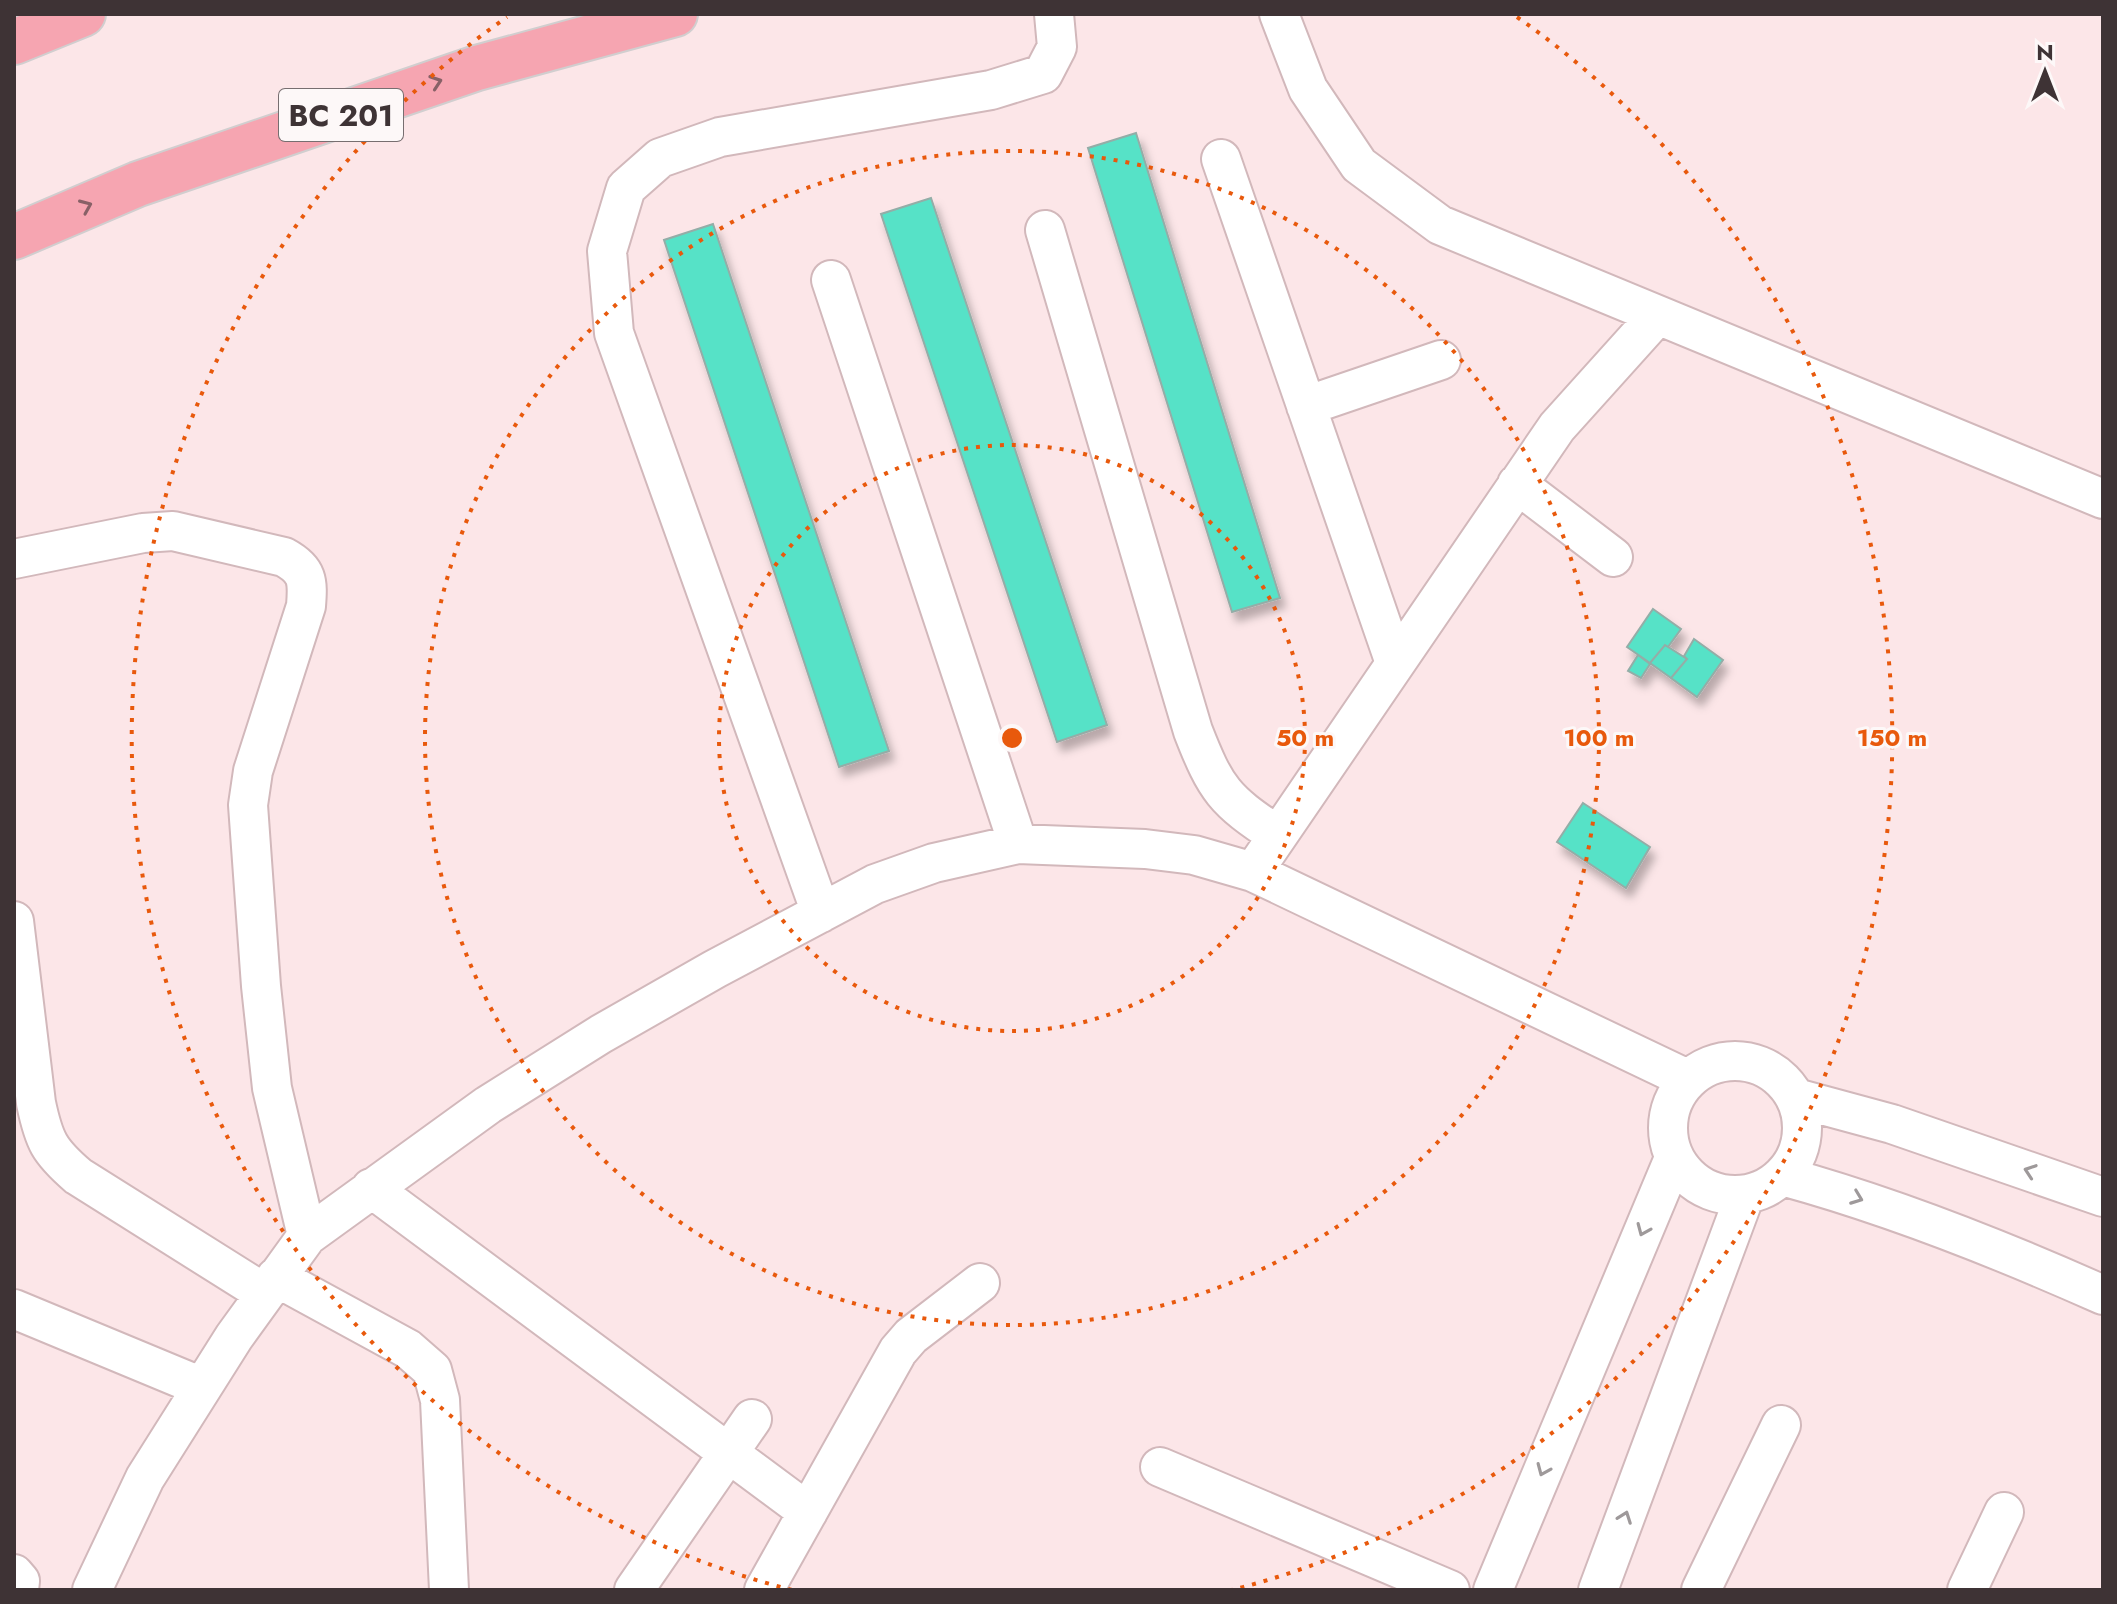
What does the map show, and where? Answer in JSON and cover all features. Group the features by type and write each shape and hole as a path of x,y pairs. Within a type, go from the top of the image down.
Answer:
{"highway":[{"path":"14,42 83,14"},
{"name":"BC 201","path":"14,237 138,184 477,68 675,14"}],"street":[{"path":"821,913 614,333 607,251 626,188 660,158 720,137 991,90 1043,74 1057,47 1054,14"},
{"path":"1279,14 1308,89 1359,165 1440,225 1656,317 2103,499"},
{"path":"1221,159 1395,663"},
{"path":"1045,230 1193,731 1209,771 1228,800 1277,835"},
{"path":"831,280 1018,844"},
{"path":"1253,872 1557,427 1656,317"},
{"path":"1306,406 1441,360"},
{"path":"1517,484 1613,557"},
{"path":"14,559 143,533 173,531 284,557 299,565 308,583 306,606 253,771 248,805 259,970 272,1088 307,1236"},
{"path":"92,1590 145,1478 270,1285 307,1236 488,1105 601,1034 875,884 934,863 1018,844 1194,855 1253,872 1687,1079"},
{"path":"14,921 20,1022 42,1131 54,1156 78,1176 270,1285 408,1349 432,1370 440,1400 449,1590"},
{"path":"1725,1060 1746,1061 1766,1068 1783,1080 1796,1098 1802,1118 1802,1139 1795,1159 1782,1176 1765,1188 1745,1195 1723,1195 1703,1187 1686,1175 1674,1158 1668,1138 1668,1116 1674,1096 1687,1079 1705,1067 1725,1060"},
{"path":"1796,1098 1892,1124 2103,1197"},
{"path":"1493,1590 1674,1158"},
{"path":"1782,1176 1845,1193 2103,1295"},
{"path":"371,1188 808,1512"},
{"path":"1598,1590 1745,1195"},
{"path":"764,1590 898,1351 911,1336 980,1283"},
{"path":"14,1309 202,1387"},
{"path":"634,1590 752,1419"},
{"path":"1701,1590 1781,1425"},
{"path":"1160,1467 1450,1590"},
{"path":"1967,1590 2004,1512"},
{"path":"14,1574 20,1581 19,1590"}],"building":[{"path":"1136,133 1280,598 1232,612 1088,148"},
{"path":"931,198 1107,725 1057,742 881,214"},
{"path":"713,224 889,751 839,767 664,240"},
{"path":"1653,609 1681,629 1668,647 1665,645 1650,663 1627,647"},
{"path":"1694,639 1723,660 1697,697 1671,678 1687,659 1684,656"},
{"path":"1665,645 1687,659 1671,678 1650,663"},
{"path":"1638,655 1650,664 1641,678 1628,671"},
{"path":"1583,803 1650,847 1626,888 1557,842"}]}
